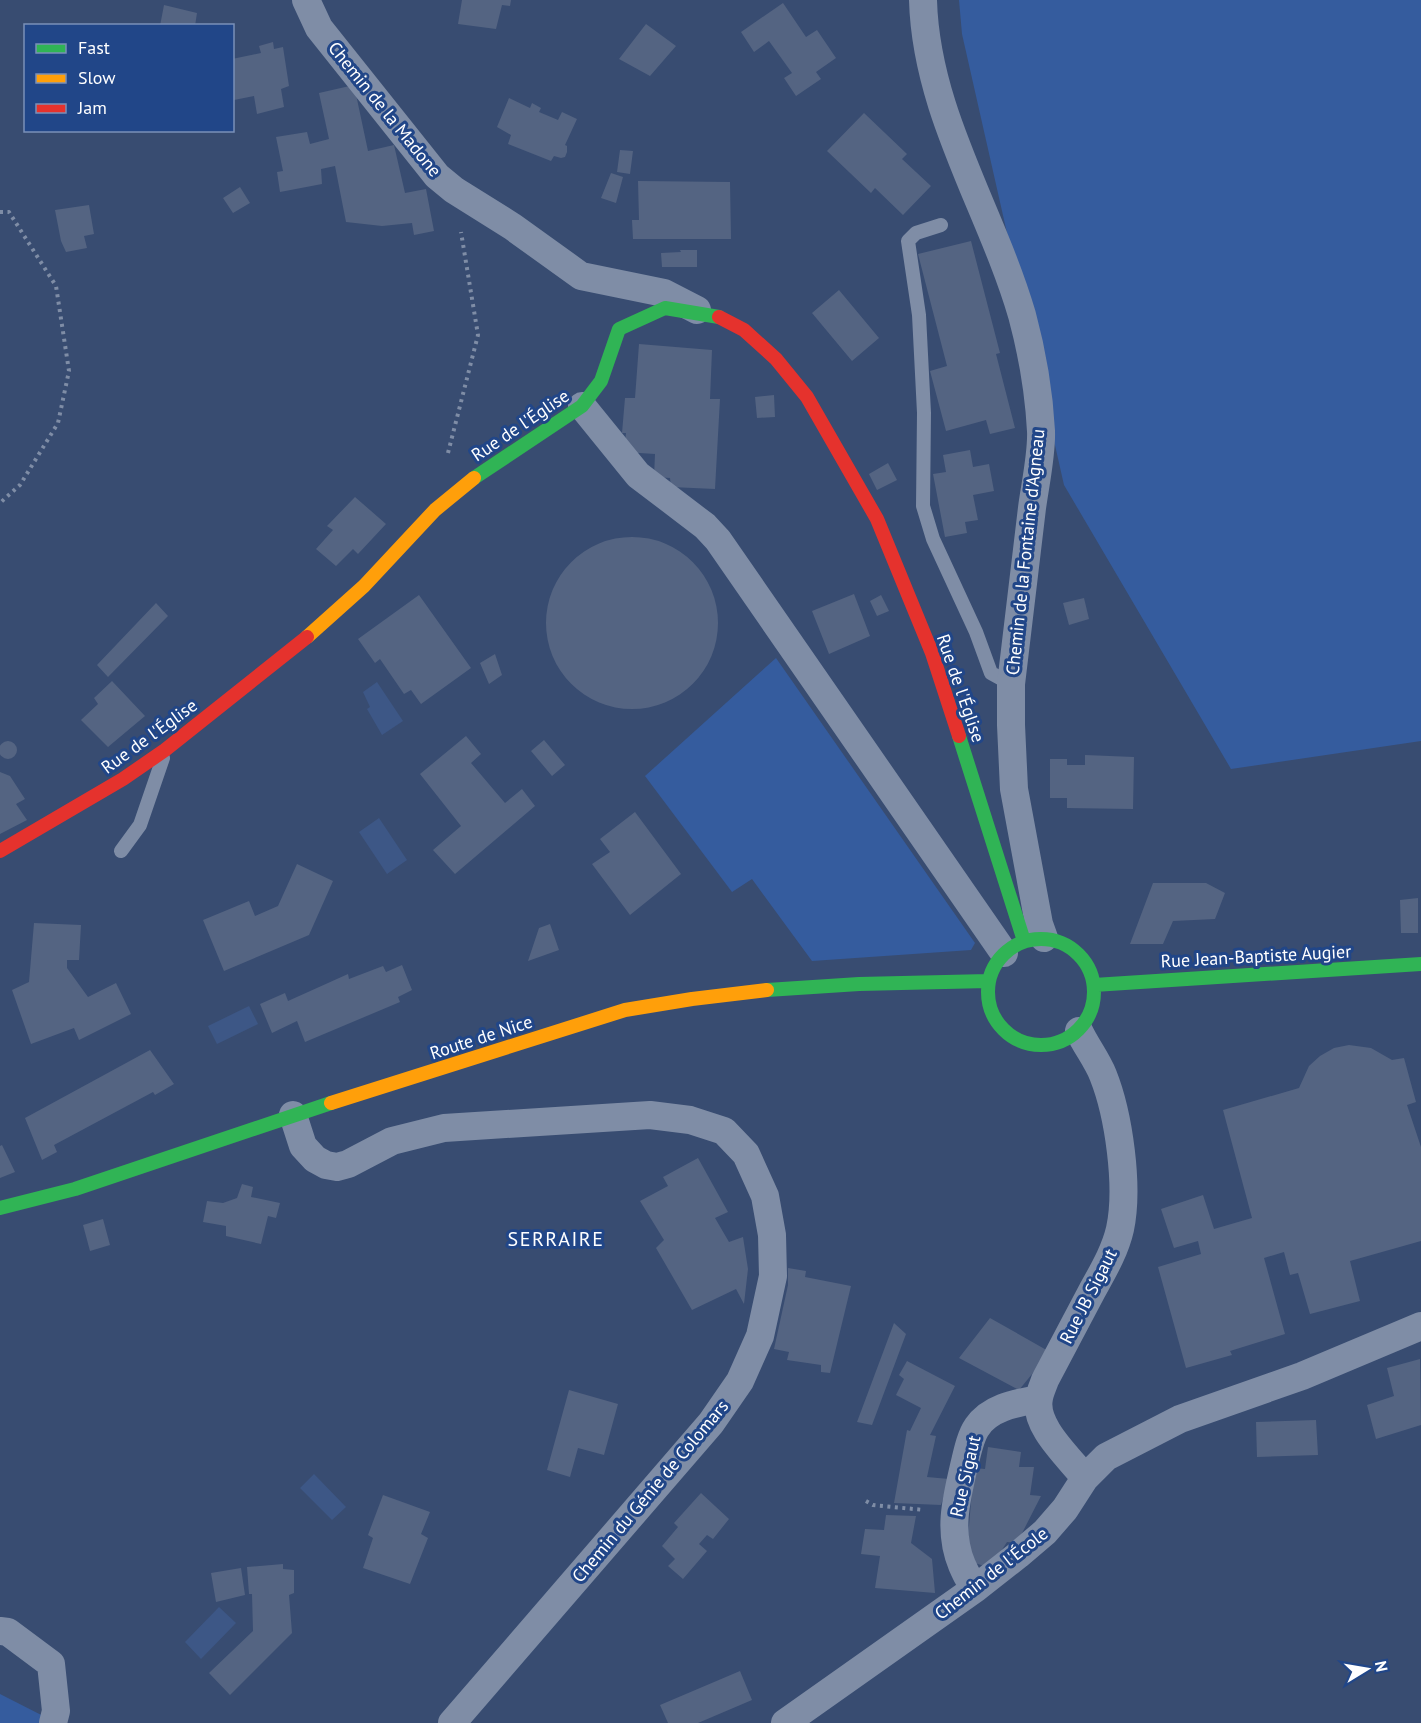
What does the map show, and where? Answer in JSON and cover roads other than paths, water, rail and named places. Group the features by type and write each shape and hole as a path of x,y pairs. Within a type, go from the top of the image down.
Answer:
{"main road":[{"name":"Rue de l'Église","path":"0,851 123,779 165,750 319,628 364,586 435,510 471,480 582,406 601,381 619,329 665,308 715,315 744,330 776,359 807,397 877,519 932,653 1024,944"},
{"path":"1059,942 1072,948 1090,971 1094,985 1094,999 1090,1012 1079,1031 1061,1041 1048,1045 1033,1045 1019,1041 1007,1034 997,1023 990,1010 988,981 997,961 1024,944 1059,942"},
{"name":"Rue Jean-Baptiste Augier","path":"1094,985 1421,964"},
{"name":"Route de Nice","path":"0,1208 75,1189 293,1115 625,1010 738,992 828,986 988,981"}],"street":[{"name":"Chemin de la Madone","path":"306,0 319,28 347,64 437,176 454,190 513,227 580,276 664,293 701,313"},
{"name":"Chemin de la Fontaine d'Agneau","path":"923,0 923,15 935,86 952,138 1008,274 1022,316 1034,374 1041,433 1011,684 1014,789 1039,924 1024,944"},
{"path":"582,406 638,475 705,526 718,540 1024,944"},
{"name":"Rue JB Sigaut","path":"1038,1399 1045,1380 1110,1257 1120,1229 1122,1173 1119,1142 1103,1075 1079,1031"},
{"name":"Chemin du Génie de Colomars","path":"293,1115 303,1146 315,1159 326,1165 337,1167 348,1164 392,1141 444,1128 650,1115 690,1120 724,1131 746,1155 765,1196 772,1235 773,1276 760,1336 740,1381 711,1423 452,1723"},
{"name":"Chemin de l'École","path":"785,1723 976,1588 1045,1533 1065,1509 1085,1478 1106,1457 1180,1419 1302,1376 1421,1326"},
{"path":"1038,1399 1040,1419 1085,1478"},
{"name":"Rue Sigaut","path":"976,1588 969,1581 956,1550 953,1527 969,1447 977,1427 991,1413 1017,1403 1038,1399"},
{"path":"0,1631 8,1632 51,1664 56,1711 53,1723"}],"lane":[{"path":"941,225 916,232 908,241 919,315 924,413 923,506 933,539 976,632 991,673 1011,684"},
{"path":"121,851 140,825 165,750"}],"district":[{"name":"SERRAIRE","path":"556,1239"}]}
